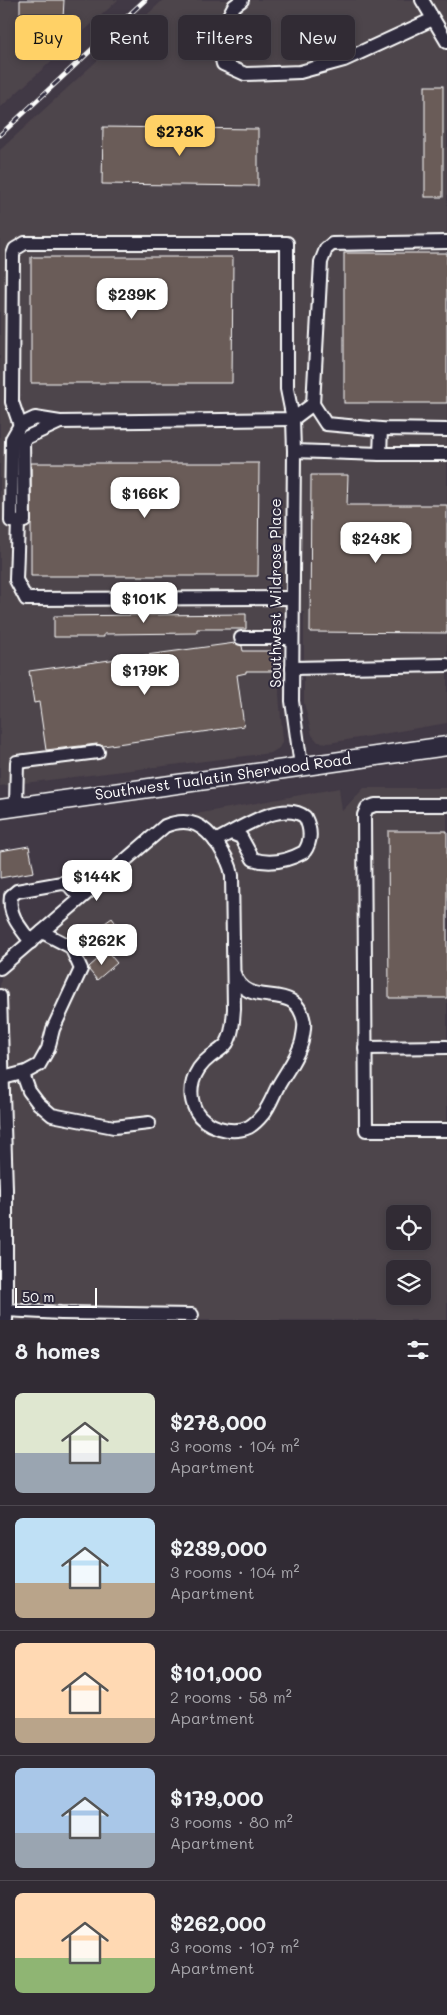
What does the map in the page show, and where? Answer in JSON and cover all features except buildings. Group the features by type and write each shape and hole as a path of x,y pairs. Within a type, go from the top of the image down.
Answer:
{"highway":[{"name":"Southwest Tualatin Sherwood Road","path":"8,807 447,746"}],"street":[{"path":"242,0 234,6 217,38 223,64 245,74 300,72 344,60 433,19"},
{"path":"422,0 447,42"},
{"path":"447,242 332,244 326,249 321,262 313,404 326,424 381,429 447,430"},
{"name":"Southwest Wildrose Place","path":"20,425 12,402 13,255 15,249 25,243 287,243 287,389 293,419 294,452 292,701 301,766"},
{"path":"60,422 23,439 24,521 11,521 12,439 20,425 35,418 60,422 293,419 313,404"},
{"path":"380,454 381,429"},
{"path":"294,452 447,454"},
{"path":"18,522 16,580 26,599 292,598"},
{"path":"241,638 292,638"},
{"path":"292,668 447,665"},
{"path":"8,807 17,762 98,752"},
{"path":"447,805 375,805 367,808 364,815 366,1130 447,1130"},
{"path":"215,841 231,833 270,814 292,811 305,817 310,832 309,841 304,852 280,861 266,862 253,859 241,837 231,833"},
{"path":"0,968 165,826 176,822 205,828 228,860 232,875 234,1009 227,1043 200,1066 193,1077 191,1088 192,1101 202,1119 212,1126 226,1130 248,1128 264,1113 302,1042 304,1024 301,1011 292,1001 281,996 246,991 240,986 234,973"},
{"path":"30,942 13,916 10,907 11,896 18,891 62,883 68,884 80,898"},
{"path":"3,1078 23,1074 39,1065 48,1049 53,1029 81,969 71,947 42,932"},
{"path":"0,996 6,1189 6,1315 61,1313 192,1315"},
{"path":"365,1048 447,1047"},
{"path":"23,1074 29,1091 38,1103 52,1115 114,1127 149,1122"}],"shaded area":[{"path":"0,0 118,0 102,15 91,15 91,25 81,34 81,15 15,15 15,60 52,60 0,108"},
{"path":"163,0 447,0 447,723 329,743 318,742 312,735 304,703 304,612 279,612 279,695 283,740 279,748 271,753 0,786 0,150 98,60 168,60 168,15 147,15"},
{"path":"339,788 342,811 364,788 447,788 447,1320 0,1320 0,986 3,965 195,814"}],"railway":[{"path":"0,135 145,0"}]}
